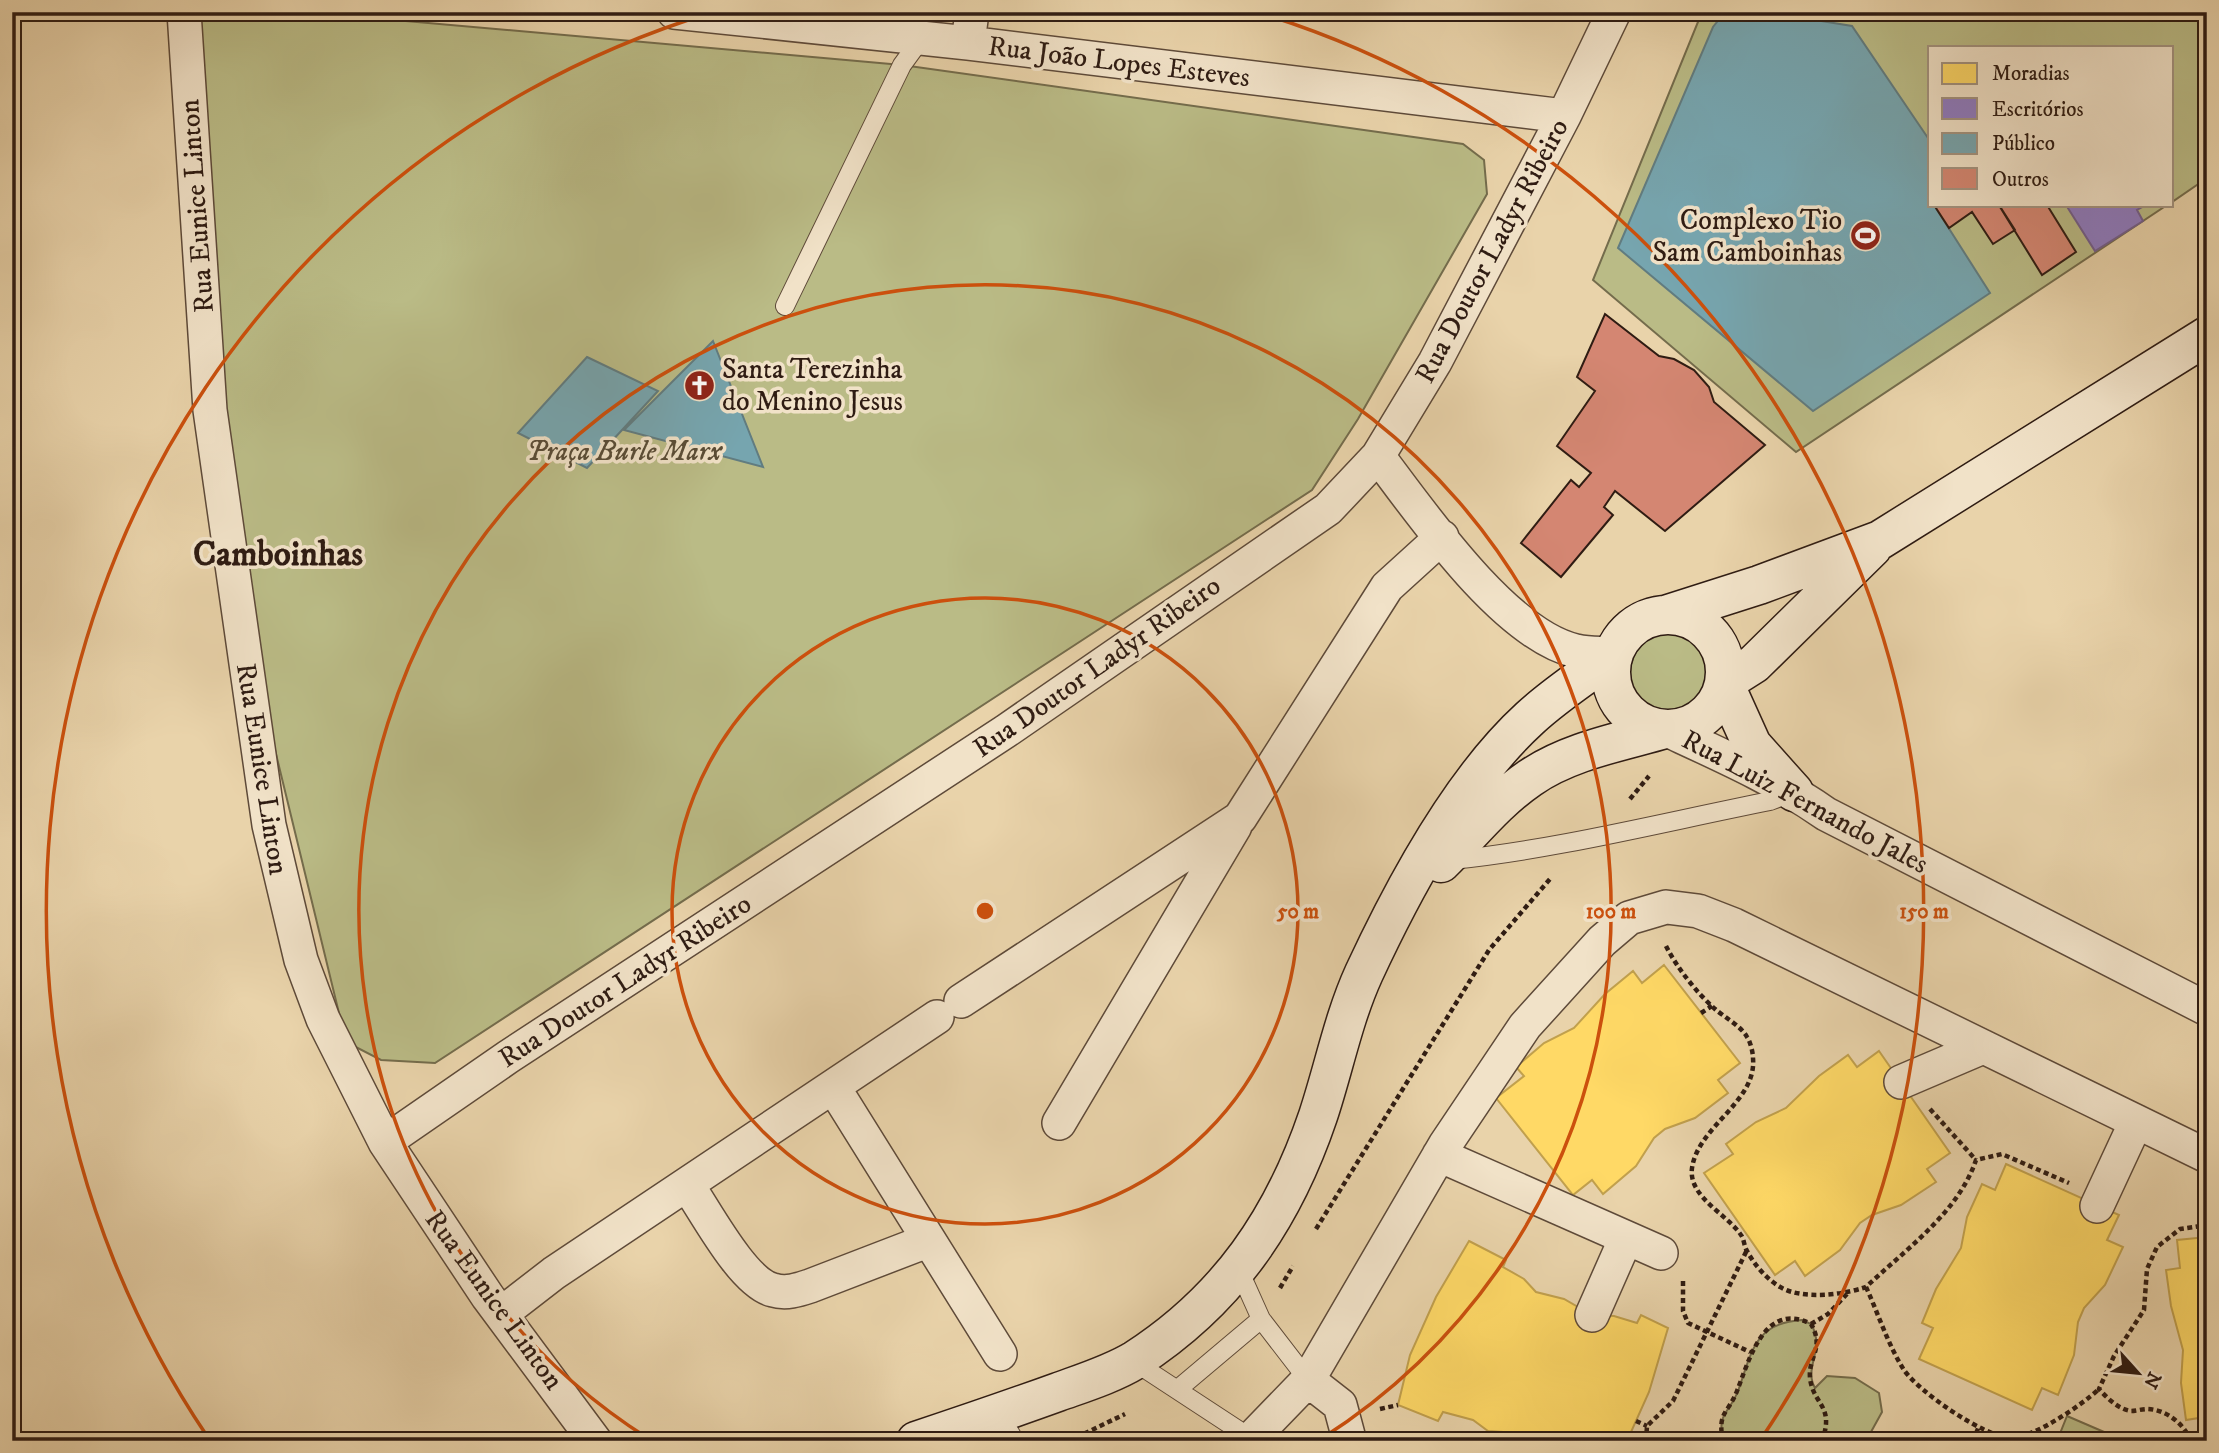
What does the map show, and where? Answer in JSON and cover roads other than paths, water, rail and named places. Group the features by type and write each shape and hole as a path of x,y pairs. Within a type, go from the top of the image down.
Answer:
{"street":[{"name":"Rua Eunice Linton","path":"184,12 210,410 269,825 301,960 323,1019 385,1142 429,1211 501,1314 595,1441"},
{"name":"Rua João Lopes Esteves","path":"674,12 921,39 970,28 1564,116"},
{"name":"Rua Doutor Ladyr Ribeiro","path":"385,1142 520,1050 1006,731 1328,509 1378,456 1436,362 1564,116 1614,12"},
{"path":"1665,729 1648,725 1633,717 1621,704 1614,689 1611,671 1614,654 1633,627 1648,618 1759,585 1880,540 2207,336"},
{"path":"1378,456 1498,602 1543,636 1575,651 1614,654"},
{"path":"1059,1123 1240,818 1387,587 1442,537"},
{"path":"1724,683 1754,664 1880,540"},
{"path":"1405,896 1443,861 1489,812 1530,778 1563,760 1699,721 1716,704 1724,683 1725,666 1720,649 1711,634 1698,623 1682,616 1665,615"},
{"path":"916,1441 1006,1427 1133,1361 1190,1318 1239,1270 1297,1171 1319,1114 1337,1044 1364,973 1451,814 1486,765 1531,717 1614,654"},
{"path":"1724,683 1752,745 1794,792"},
{"name":"Rua Luiz Fernando Jales","path":"1665,729 1794,792 1826,814 2207,1009"},
{"path":"501,1314 554,1273 1240,818"},
{"path":"1253,1440 1308,1380 1439,1155 1525,1026 1602,941 1629,918 1666,907 1698,911 1734,925 2207,1156"},
{"path":"1907,1080 1983,1047"},
{"path":"834,1088 1000,1354"},
{"path":"2099,1202 2136,1122"},
{"path":"1439,1155 1661,1253"},
{"path":"688,1186 753,1280 772,1290 790,1292 928,1241"},
{"path":"1591,1315 1626,1238"},
{"path":"1308,1380 1340,1405 1349,1435 1346,1441"}],"lane":[{"path":"785,306 902,65 921,39"},
{"path":"1443,861 1572,843 1602,834 1770,801 1794,792"},
{"path":"1239,1270 1261,1319 1308,1380"},
{"path":"1178,1389 1261,1319"},
{"path":"1133,1361 1253,1440"}],"place":[{"name":"Complexo Tio Sam Camboinhas","path":"1865,236"},
{"name":"Santa Terezinha do Menino Jesus","path":"699,385"}],"district":[{"name":"Camboinhas","path":"278,555"}],"park label":[{"name":"Praça Burle Marx","path":"624,451"}]}
